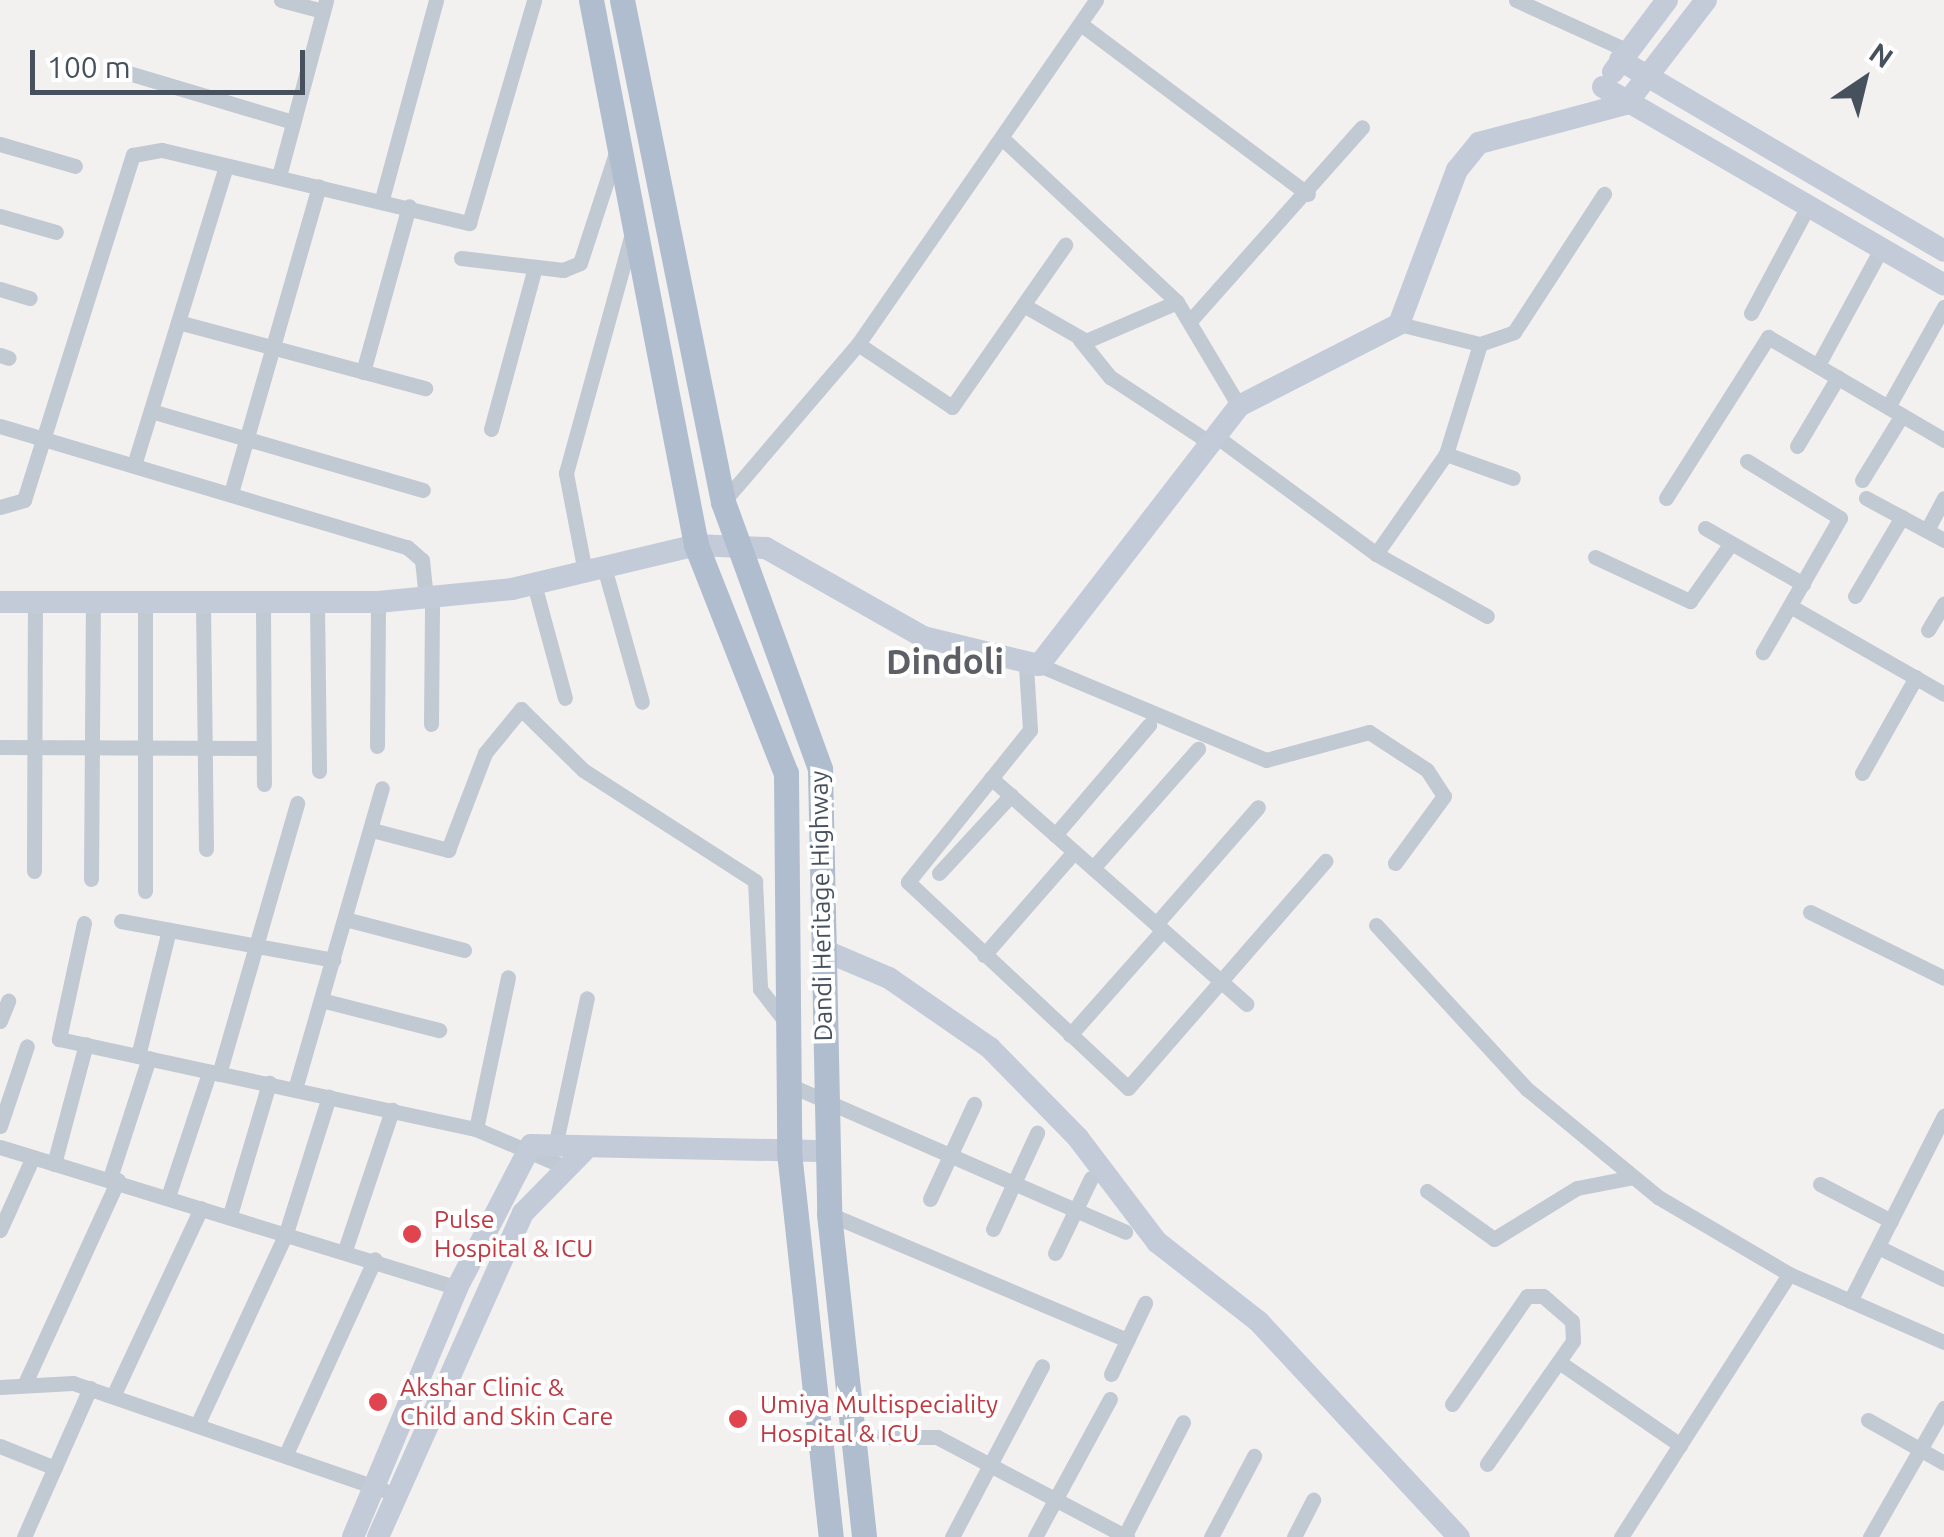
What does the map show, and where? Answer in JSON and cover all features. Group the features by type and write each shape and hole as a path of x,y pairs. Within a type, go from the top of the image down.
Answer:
{"main road":[{"name":"Dandi Heritage Highway","path":"592,0 617,148 696,545 788,793 789,1152 831,1537"},
{"name":"Dandi Heritage Highway","path":"622,0 723,502 736,546 816,746 821,812 829,1214 864,1537"}],"street":[{"path":"279,176 324,6 281,0"},
{"path":"382,199 436,0"},
{"path":"0,506 14,510 24,500 127,162 151,149 473,220 534,0"},
{"path":"723,502 858,344 1096,0"},
{"path":"1516,0 1623,55 1645,78 1944,251"},
{"path":"1598,112 1603,88 1623,55 1667,0"},
{"path":"1398,324 1457,170 1479,143 1542,119 1626,104 1706,0"},
{"path":"1082,24 1308,194"},
{"path":"115,69 293,122"},
{"path":"1603,88 1944,285"},
{"path":"1190,321 1308,194 1362,128"},
{"path":"1002,139 1177,302 1239,406"},
{"path":"0,144 75,166"},
{"path":"460,258 536,267 580,263 617,148"},
{"path":"134,465 226,166"},
{"path":"231,492 319,186"},
{"path":"1325,862 1128,1088 914,890 908,874 991,778 1032,723 1032,666 1215,441 1239,406 1398,324 1480,344 1523,326 1604,194"},
{"path":"363,372 409,206"},
{"path":"1751,313 1807,208"},
{"path":"0,216 56,232"},
{"path":"634,229 568,458 567,500 642,702"},
{"path":"858,344 952,407 1065,246"},
{"path":"1818,366 1881,250"},
{"path":"492,429 536,267"},
{"path":"0,289 30,298"},
{"path":"1080,340 1177,302"},
{"path":"1025,306 1080,340 1110,377 1215,441 1376,554 1488,616"},
{"path":"1862,480 1944,307"},
{"path":"178,322 426,388"},
{"path":"1666,498 1762,340 1818,366 1944,440"},
{"path":"1376,554 1446,454 1480,344"},
{"path":"1797,446 1838,377"},
{"path":"151,411 423,490"},
{"path":"0,426 231,492 414,550 429,598 431,724"},
{"path":"1446,454 1513,478"},
{"path":"1747,461 1838,514 1803,584 1762,652"},
{"path":"1866,498 1944,540"},
{"path":"1927,530 1944,498"},
{"path":"1855,596 1902,517"},
{"path":"1705,528 1803,584"},
{"path":"1595,557 1690,601 1731,543"},
{"path":"0,602 378,602 534,584 696,545 766,548 923,637 1032,666 1266,760 1370,732 1427,770 1444,796 1395,863"},
{"path":"534,584 565,698"},
{"path":"317,602 319,771"},
{"path":"377,746 378,602"},
{"path":"34,871 35,603"},
{"path":"1928,630 1944,603"},
{"path":"91,880 94,604"},
{"path":"145,891 146,604"},
{"path":"203,604 206,850"},
{"path":"262,604 264,784"},
{"path":"1790,606 1944,694"},
{"path":"1862,773 1916,678"},
{"path":"372,830 448,850 485,753 521,709 583,770 755,881 760,989 788,1025"},
{"path":"1055,834 1149,725"},
{"path":"0,748 264,748"},
{"path":"1093,868 1198,749"},
{"path":"991,778 1246,1004"},
{"path":"295,1089 382,788"},
{"path":"939,873 1011,796"},
{"path":"168,1197 256,946 297,803"},
{"path":"1070,1034 1258,808"},
{"path":"984,955 1074,852"},
{"path":"1810,912 1944,978"},
{"path":"345,919 464,950"},
{"path":"120,921 333,960"},
{"path":"84,923 56,1032 86,1044 476,1129 574,1159 828,1151"},
{"path":"1376,925 1527,1089 1634,1177 1789,1274 1944,1342"},
{"path":"26,1380 114,1179 170,930"},
{"path":"822,950 889,978 990,1048 1078,1138 1157,1242 1260,1322 1459,1537"},
{"path":"476,1129 508,977"},
{"path":"556,1142 587,998"},
{"path":"321,1000 439,1030"},
{"path":"0,1020 8,1001"},
{"path":"54,1164 86,1044"},
{"path":"0,1126 27,1046"},
{"path":"230,1215 269,1084"},
{"path":"787,1084 1017,1178 1125,1232"},
{"path":"198,1423 286,1234 330,1096"},
{"path":"930,1199 974,1104"},
{"path":"345,1250 392,1110"},
{"path":"1850,1301 1944,1116"},
{"path":"993,1229 1037,1133"},
{"path":"531,1146 556,1142"},
{"path":"556,1142 574,1159"},
{"path":"378,1537 385,1490 457,1288 531,1146"},
{"path":"0,1147 345,1250 457,1288"},
{"path":"0,1230 32,1158"},
{"path":"353,1537 385,1490 523,1213 574,1159"},
{"path":"1427,1191 1494,1238 1577,1188 1634,1177"},
{"path":"1055,1253 1091,1178"},
{"path":"1820,1184 1891,1221"},
{"path":"114,1394 202,1208"},
{"path":"829,1214 1128,1340"},
{"path":"1878,1247 1944,1279"},
{"path":"286,1454 374,1259"},
{"path":"1621,1537 1789,1274"},
{"path":"1452,1404 1531,1294 1576,1328 1559,1362 1487,1464"},
{"path":"1111,1374 1146,1302"},
{"path":"1559,1362 1680,1445"},
{"path":"952,1537 1042,1366"},
{"path":"0,1387 26,1380 114,1394 385,1490"},
{"path":"24,1537 90,1388"},
{"path":"1035,1537 1110,1399"},
{"path":"1870,1537 1944,1408"},
{"path":"1868,1420 1944,1464"},
{"path":"853,1437 925,1433 1125,1537 1183,1422"},
{"path":"0,1446 54,1468"},
{"path":"1211,1537 1254,1456"},
{"path":"1294,1537 1314,1500"}],"place":[{"name":"Pulse Hospital & ICU","path":"412,1234"},
{"name":"Akshar Clinic & Child and Skin Care","path":"378,1402"},
{"name":"Umiya Multispeciality Hospital & ICU","path":"738,1419"}],"district":[{"name":"Dindoli","path":"945,661"}]}
